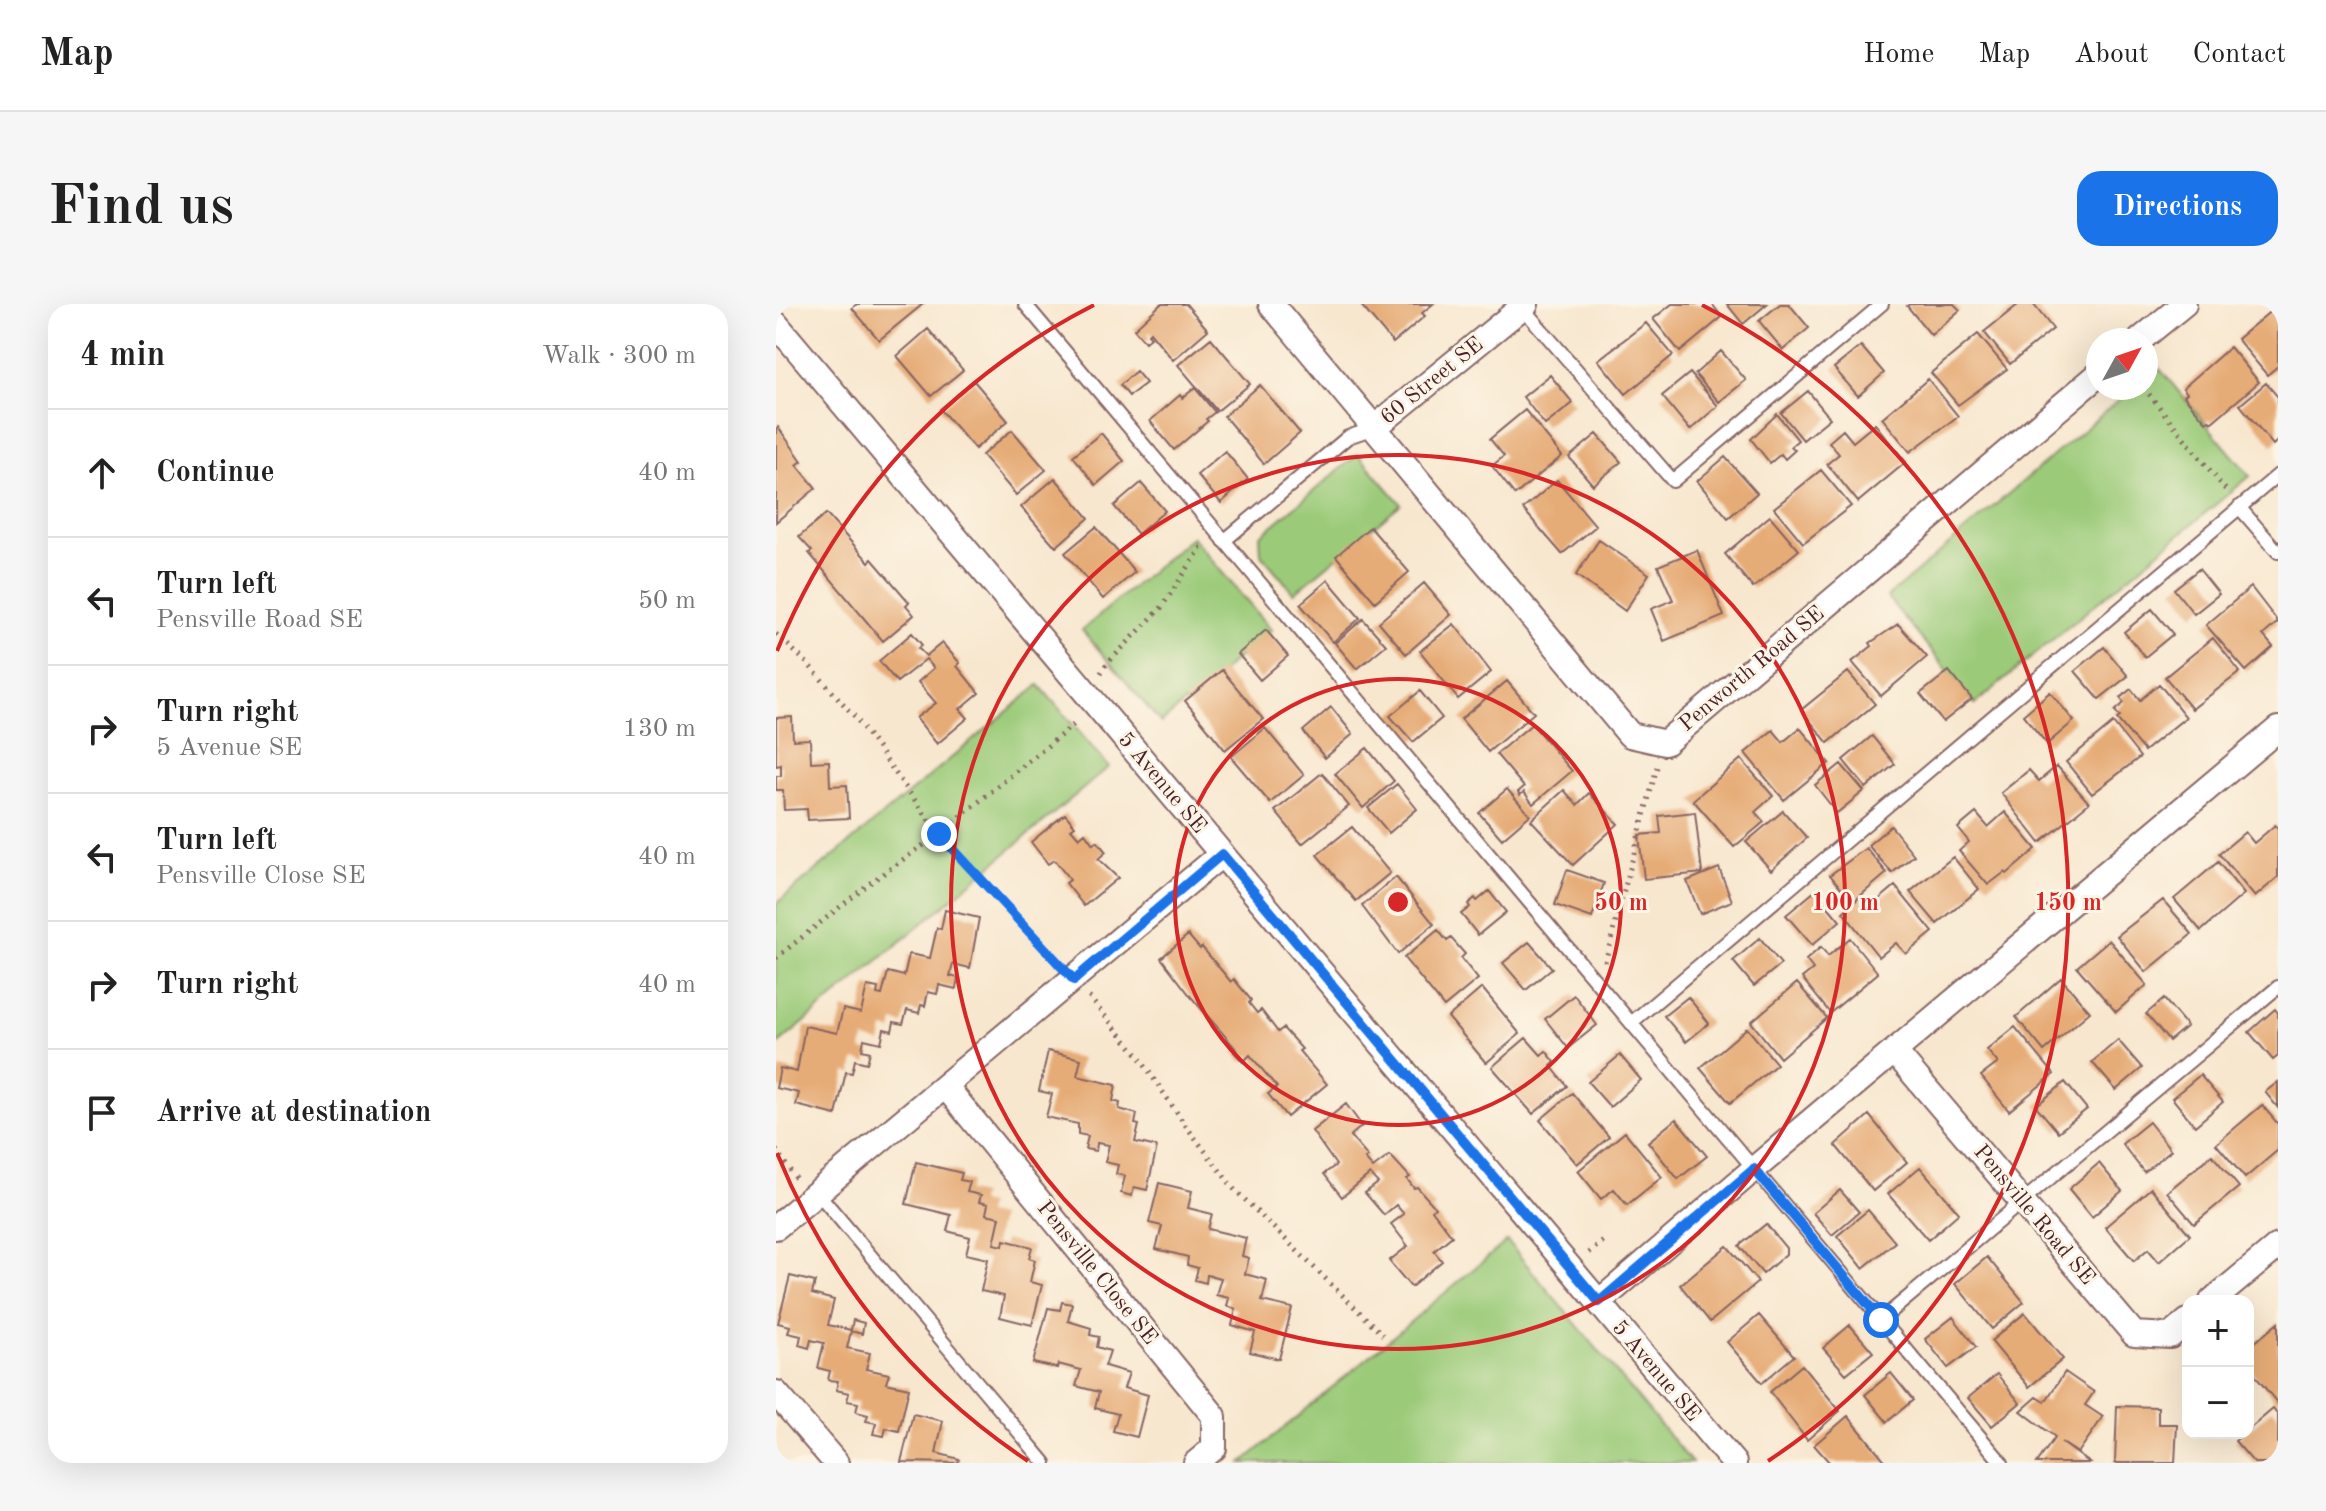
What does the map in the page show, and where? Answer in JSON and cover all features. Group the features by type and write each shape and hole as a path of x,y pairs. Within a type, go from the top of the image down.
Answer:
{"street":[{"name":"Penworth Road SE","path":"1271,304 1630,735 1665,743 2086,385"},
{"path":"2155,328 2184,304"},
{"name":"60 Street SE","path":"1374,428 1522,305"},
{"name":"5 Avenue SE","path":"776,324 1734,1463"},
{"path":"1599,1302 2278,729"},
{"path":"776,1227 1222,854"},
{"name":"Pensville Road SE","path":"1895,1052 2134,1334 2170,1336 2182,1326"},
{"name":"Pensville Close SE","path":"946,1087 1214,1416 1214,1448 1196,1463"},
{"path":"2219,1295 2278,1246"},
{"path":"776,1393 836,1463"}],"lane":[{"path":"1025,304 2002,1463"},
{"path":"1522,305 1673,481 1882,304"},
{"path":"1224,541 1348,437 1374,428"},
{"path":"1631,1023 2278,475"},
{"path":"2239,507 2278,552"},
{"path":"1881,1320 2278,987"},
{"path":"817,1192 1045,1463"}],"path":[{"path":"2154,400 2239,507"},
{"path":"776,958 870,883 939,834 1076,723 1105,666 1161,608 1201,548 1224,541"},
{"path":"776,634 806,662 856,718 939,834 1074,980 1137,1054 1234,1189 1383,1335"},
{"path":"1594,979 1605,963 1665,743"}],"green space":[{"path":"2158,367 2250,476 1975,704 1887,597 2119,400 2158,400"},
{"path":"1358,454 1401,504 1294,593 1261,554 1260,536"},
{"path":"1192,537 1271,630 1161,723 1082,630"},
{"path":"1039,685 1109,767 776,1046 776,904"},
{"path":"1507,1241 1692,1463 1242,1463"}],"building":[{"path":"857,304 923,304 879,340 852,308"},
{"path":"1161,304 1186,304 1208,330 1173,360 1150,332 1151,337 1145,342 1134,329"},
{"path":"1360,304 1433,304 1422,313 1425,316 1393,343"},
{"path":"1672,304 1712,304 1722,317 1680,352 1653,319"},
{"path":"1727,304 1767,304 1743,324"},
{"path":"1780,304 1789,304 1809,328 1783,350 1759,321"},
{"path":"1954,304 1960,310 1931,335 1907,306"},
{"path":"2019,304 2033,304 2053,329 2010,364 1984,332"},
{"path":"2278,305 2278,366 2267,375 2237,339"},
{"path":"1646,323 1673,355 1626,394 1598,360"},
{"path":"928,329 963,370 931,396 897,356"},
{"path":"1978,334 2007,369 1958,405 1931,373"},
{"path":"1211,338 1250,384 1217,411 1178,365"},
{"path":"1861,346 1884,373 1858,396 1834,368"},
{"path":"2230,347 2259,382 2211,423 2209,420 2206,422 2184,396 2187,393 2183,388"},
{"path":"1721,351 1746,380 1719,402 1695,374"},
{"path":"1136,371 1146,383 1129,396 1120,385"},
{"path":"1690,373 1718,406 1690,430 1662,396"},
{"path":"1550,375 1573,403 1545,425 1523,397"},
{"path":"1928,379 1958,416 1910,452 1882,418"},
{"path":"974,381 1008,421 975,449 940,409"},
{"path":"2266,383 2278,397 2278,440 2273,445 2240,405"},
{"path":"1260,385 1300,433 1264,464 1224,416"},
{"path":"1195,388 1215,412 1174,450 1150,421 1180,395 1182,398"},
{"path":"1808,391 1830,418 1803,440 1781,413"},
{"path":"1525,410 1562,456 1515,495 1492,466 1504,456 1490,439"},
{"path":"1777,414 1798,440 1791,446 1795,450 1785,459 1781,454 1770,463 1751,439"},
{"path":"1875,424 1906,462 1858,502 1827,464 1839,454 1829,442 1843,430 1853,442"},
{"path":"778,427 802,461 797,465 816,488 776,522 776,429"},
{"path":"1012,430 1046,470 1016,495 982,455"},
{"path":"1101,433 1124,461 1096,485 1073,456"},
{"path":"1597,434 1621,462 1593,485 1569,457"},
{"path":"1225,451 1248,479 1221,503 1197,475"},
{"path":"1725,457 1757,493 1728,518 1697,481"},
{"path":"1821,470 1851,506 1803,543 1774,508"},
{"path":"1055,478 1089,518 1056,547 1021,507"},
{"path":"1557,480 1596,526 1562,554 1523,509"},
{"path":"1141,483 1165,511 1138,534 1114,506"},
{"path":"826,514 869,562 872,559 909,602 906,605 914,615 883,641 799,537"},
{"path":"1770,516 1799,550 1753,588 1725,554"},
{"path":"1096,527 1135,572 1103,599 1065,553"},
{"path":"1370,527 1409,572 1375,602 1336,556"},
{"path":"1599,540 1649,574 1625,611 1576,575"},
{"path":"1697,550 1724,616 1664,641 1651,609 1673,600 1658,566"},
{"path":"2199,569 2219,594 2194,614 2174,589"},
{"path":"1328,580 1360,618 1333,642 1300,604"},
{"path":"1424,583 1451,615 1406,654 1379,622"},
{"path":"2251,587 2278,622 2263,635 2273,647 2246,671 2206,625"},
{"path":"2152,609 2173,634 2145,657 2124,632"},
{"path":"1363,619 1386,645 1357,669 1335,643"},
{"path":"1454,624 1491,672 1458,699 1420,651"},
{"path":"1898,624 1927,657 1881,696 1852,662 1872,646 1870,643"},
{"path":"1266,630 1288,656 1260,680 1238,654"},
{"path":"912,633 922,645 918,648 926,656 942,643 960,663 957,666 979,693 960,709 968,718 937,744 916,718 936,703 918,682 934,668 926,659 897,682 879,661"},
{"path":"2213,638 2240,672 2192,709 2165,677"},
{"path":"2104,647 2128,676 2099,699 2075,671"},
{"path":"1222,670 1263,719 1225,750 1185,701"},
{"path":"1949,671 1972,699 1943,722 1920,694"},
{"path":"1848,672 1875,704 1828,743 1801,710"},
{"path":"1507,681 1534,713 1488,752 1461,719"},
{"path":"2159,684 2186,717 2144,751 2117,719 2120,717 2115,711 2124,703 2120,698 2131,689 2140,700"},
{"path":"1420,691 1442,718 1413,742 1390,716"},
{"path":"2050,692 2074,721 2047,744 2023,715"},
{"path":"1331,707 1353,734 1325,758 1303,731"},
{"path":"792,717 793,740 810,739 811,762 829,761 830,786 847,785 849,818 808,820 807,809 784,810 783,790 776,790 776,776 781,776 781,765 776,766 776,718"},
{"path":"2113,723 2140,757 2092,794 2066,762"},
{"path":"1532,724 1572,771 1533,804 1524,792 1520,795 1518,792 1524,787 1496,754"},
{"path":"1265,728 1304,775 1270,803 1231,757"},
{"path":"1800,728 1829,763 1784,800 1745,753 1773,730 1783,742"},
{"path":"1872,736 1895,764 1866,788 1843,760"},
{"path":"1367,748 1394,781 1363,808 1335,774"},
{"path":"1741,759 1773,796 1755,812 1764,822 1734,847 1693,800"},
{"path":"1841,764 1864,791 1837,813 1815,785"},
{"path":"2057,766 2089,803 2040,843 2001,793 2029,770 2039,781"},
{"path":"1322,773 1349,806 1302,844 1275,811"},
{"path":"1397,784 1417,809 1389,833 1368,808"},
{"path":"1507,789 1530,815 1502,839 1479,813"},
{"path":"1564,790 1577,805 1589,793 1618,824 1573,865 1531,820"},
{"path":"1783,811 1807,838 1771,870 1746,842"},
{"path":"1695,812 1702,873 1644,879 1639,835 1661,833 1659,816"},
{"path":"2005,812 2036,849 2007,874 2005,872 1988,885 1959,851 1969,842 1958,828 1976,813 1988,827"},
{"path":"1065,814 1075,826 1071,829 1079,838 1085,833 1093,844 1097,841 1106,852 1098,859 1118,878 1084,906 1066,883 1070,880 1055,861 1048,864 1031,842"},
{"path":"2275,825 2278,828 2278,877 2255,897 2219,854 2245,832 2254,843"},
{"path":"1891,826 1914,855 1892,873 1868,845"},
{"path":"1352,827 1390,873 1356,901 1317,855"},
{"path":"1866,848 1887,873 1853,902 1830,875"},
{"path":"1953,857 1979,889 1937,924 1910,892"},
{"path":"2218,862 2244,894 2201,931 2174,899"},
{"path":"1719,868 1732,901 1700,914 1687,881"},
{"path":"1567,870 1604,883 1592,918 1555,905"},
{"path":"1396,877 1434,924 1398,954 1362,906"},
{"path":"1895,886 1933,932 1906,954 1896,943 1879,957 1843,912 1860,897 1869,908"},
{"path":"1489,891 1506,912 1478,935 1461,914 1475,898 1477,901"},
{"path":"1815,891 1840,921 1812,945 1786,915"},
{"path":"2163,900 2192,934 2146,972 2117,936"},
{"path":"945,910 979,918 970,968 953,964 950,976 958,978 956,989 939,985 937,994 928,992 925,1006 921,1005 919,1013 907,1010 903,1024 894,1022 892,1031 884,1029 881,1043 864,1039 862,1050 870,1052 867,1063 855,1060 852,1073 846,1072 836,1115 796,1105 799,1093 776,1088 780,1068 797,1072 805,1026 837,1033 843,1009 861,1013 867,986 878,988 877,994 882,995 888,972 904,976 909,954 930,958"},
{"path":"1438,930 1447,941 1451,938 1465,954 1461,958 1478,979 1444,1007 1404,958"},
{"path":"1188,935 1231,982 1234,979 1257,1013 1261,1010 1278,1032 1283,1028 1327,1084 1287,1117 1268,1094 1277,1087 1250,1055 1243,1062 1234,1052 1237,1050 1161,958"},
{"path":"1760,938 1781,964 1754,986 1733,961"},
{"path":"1850,938 1878,973 1830,1013 1802,978 1813,969 1806,960 1821,947 1828,956"},
{"path":"2109,940 2147,985 2116,1012 2077,967"},
{"path":"1529,942 1552,968 1526,990 1503,963"},
{"path":"2061,978 2090,1012 2044,1051 2016,1017"},
{"path":"1797,983 1827,1018 1780,1058 1751,1022"},
{"path":"1482,988 1520,1034 1486,1063 1448,1017"},
{"path":"1574,995 1597,1025 1568,1048 1545,1019"},
{"path":"1688,997 1709,1023 1686,1042 1664,1016"},
{"path":"2164,999 2187,1026 2169,1041 2146,1014"},
{"path":"2275,1009 2278,1013 2278,1056 2273,1060 2249,1032"},
{"path":"2015,1027 2054,1074 2009,1111 1981,1076 1998,1063 1987,1050"},
{"path":"1747,1028 1777,1064 1730,1103 1700,1068"},
{"path":"1526,1038 1541,1055 1546,1051 1555,1062 1551,1066 1567,1086 1533,1114 1492,1067"},
{"path":"2118,1040 2142,1068 2116,1090 2092,1062"},
{"path":"1048,1051 1081,1059 1077,1076 1116,1085 1113,1101 1120,1103 1119,1109 1137,1114 1135,1124 1139,1125 1135,1142 1157,1147 1147,1190 1134,1187 1132,1196 1121,1193 1125,1176 1116,1174 1118,1165 1105,1162 1109,1145 1097,1143 1096,1151 1085,1149 1088,1136 1078,1134 1078,1124 1046,1117 1052,1094 1039,1091"},
{"path":"1620,1055 1641,1080 1610,1107 1588,1082"},
{"path":"2200,1075 2223,1102 2195,1126 2172,1098"},
{"path":"2065,1082 2087,1109 2058,1132 2036,1106"},
{"path":"2278,1082 2278,1108 2265,1092"},
{"path":"1572,1093 1609,1137 1577,1164 1540,1120"},
{"path":"1346,1104 1362,1126 1350,1136 1368,1157 1365,1159 1373,1168 1390,1155 1410,1177 1407,1179 1414,1188 1417,1187 1435,1207 1432,1210 1452,1236 1434,1251 1442,1261 1411,1287 1389,1261 1408,1246 1391,1224 1404,1214 1396,1205 1384,1215 1365,1193 1378,1183 1370,1174 1342,1197 1324,1174 1336,1165 1312,1131"},
{"path":"2262,1105 2278,1124 2278,1150 2245,1178 2216,1144"},
{"path":"1869,1115 1907,1162 1873,1191 1835,1145"},
{"path":"1676,1119 1707,1156 1678,1179 1648,1142"},
{"path":"2149,1122 2171,1150 2144,1172 2122,1144"},
{"path":"1625,1132 1662,1177 1627,1205 1614,1189 1601,1199 1578,1171"},
{"path":"2212,1155 2239,1187 2194,1224 2167,1192"},
{"path":"916,1162 962,1173 960,1180 970,1182 967,1192 981,1195 979,1202 988,1204 986,1214 1000,1217 994,1244 1003,1246 1004,1240 1032,1247 1029,1258 1035,1260 1030,1282 1042,1285 1032,1325 1000,1317 1004,1296 981,1291 988,1259 966,1254 970,1237 947,1231 951,1215 906,1204"},
{"path":"2099,1163 2122,1191 2092,1217 2069,1189"},
{"path":"1920,1167 1959,1213 1928,1240 1888,1194"},
{"path":"1159,1183 1192,1191 1188,1208 1212,1214 1208,1229 1246,1238 1242,1256 1249,1258 1245,1274 1267,1280 1262,1301 1292,1308 1279,1359 1250,1352 1255,1332 1232,1325 1236,1309 1227,1306 1229,1298 1216,1295 1221,1278 1207,1275 1206,1283 1195,1280 1198,1268 1187,1265 1188,1257 1156,1249 1162,1226 1149,1223"},
{"path":"2151,1188 2190,1235 2159,1262 2148,1249 2134,1261 2105,1227"},
{"path":"1840,1190 1859,1212 1832,1235 1813,1213"},
{"path":"1868,1210 1895,1242 1863,1268 1837,1236"},
{"path":"1766,1224 1786,1248 1786,1254 1763,1274 1739,1246"},
{"path":"1727,1246 1758,1282 1710,1322 1680,1285"},
{"path":"1987,1257 2024,1302 1992,1329 1955,1284"},
{"path":"790,1276 815,1282 812,1294 834,1300 828,1325 851,1330 853,1320 864,1323 862,1334 851,1331 847,1348 870,1353 866,1369 889,1374 886,1383 909,1388 899,1431 886,1428 884,1436 873,1434 876,1423 866,1421 868,1415 856,1412 858,1403 847,1401 849,1393 836,1390 838,1381 828,1380 830,1371 818,1368 824,1343 811,1340 809,1348 799,1345 801,1336 788,1333 790,1326 778,1323"},
{"path":"1062,1302 1072,1304 1068,1321 1091,1328 1090,1335 1099,1337 1097,1347 1110,1351 1105,1366 1129,1373 1124,1388 1148,1395 1137,1437 1113,1431 1118,1414 1095,1408 1099,1392 1076,1386 1081,1370 1058,1364 1057,1368 1033,1363 1048,1308 1060,1310"},
{"path":"2025,1313 2063,1359 2029,1387 1991,1341"},
{"path":"1759,1315 1794,1356 1762,1383 1727,1342"},
{"path":"1953,1317 1976,1347 1948,1368 1925,1339"},
{"path":"2278,1323 2278,1404 2254,1374 2254,1343"},
{"path":"1850,1325 1873,1352 1846,1374 1823,1348"},
{"path":"1802,1365 1840,1411 1807,1440 1770,1392"},
{"path":"2065,1372 2094,1392 2085,1405 2103,1417 2078,1453 2061,1442 2090,1463 2037,1463 2055,1437 2021,1411 2037,1397 2045,1402"},
{"path":"1891,1373 1913,1400 1887,1422 1865,1395"},
{"path":"1997,1374 2020,1403 1992,1426 1968,1398"},
{"path":"2117,1406 2158,1407 2158,1424 2177,1424 2175,1463 2115,1463"},
{"path":"2273,1409 2278,1415 2278,1456 2270,1463 2254,1463 2235,1441 2254,1439 2254,1425"},
{"path":"913,1414 943,1421 936,1453 959,1459 958,1463 901,1462"},
{"path":"1848,1416 1887,1463 1830,1463 1814,1445"}],"route":[{"path":"939,834 1074,980 1222,854 1599,1302 1754,1169 1881,1320"}]}
